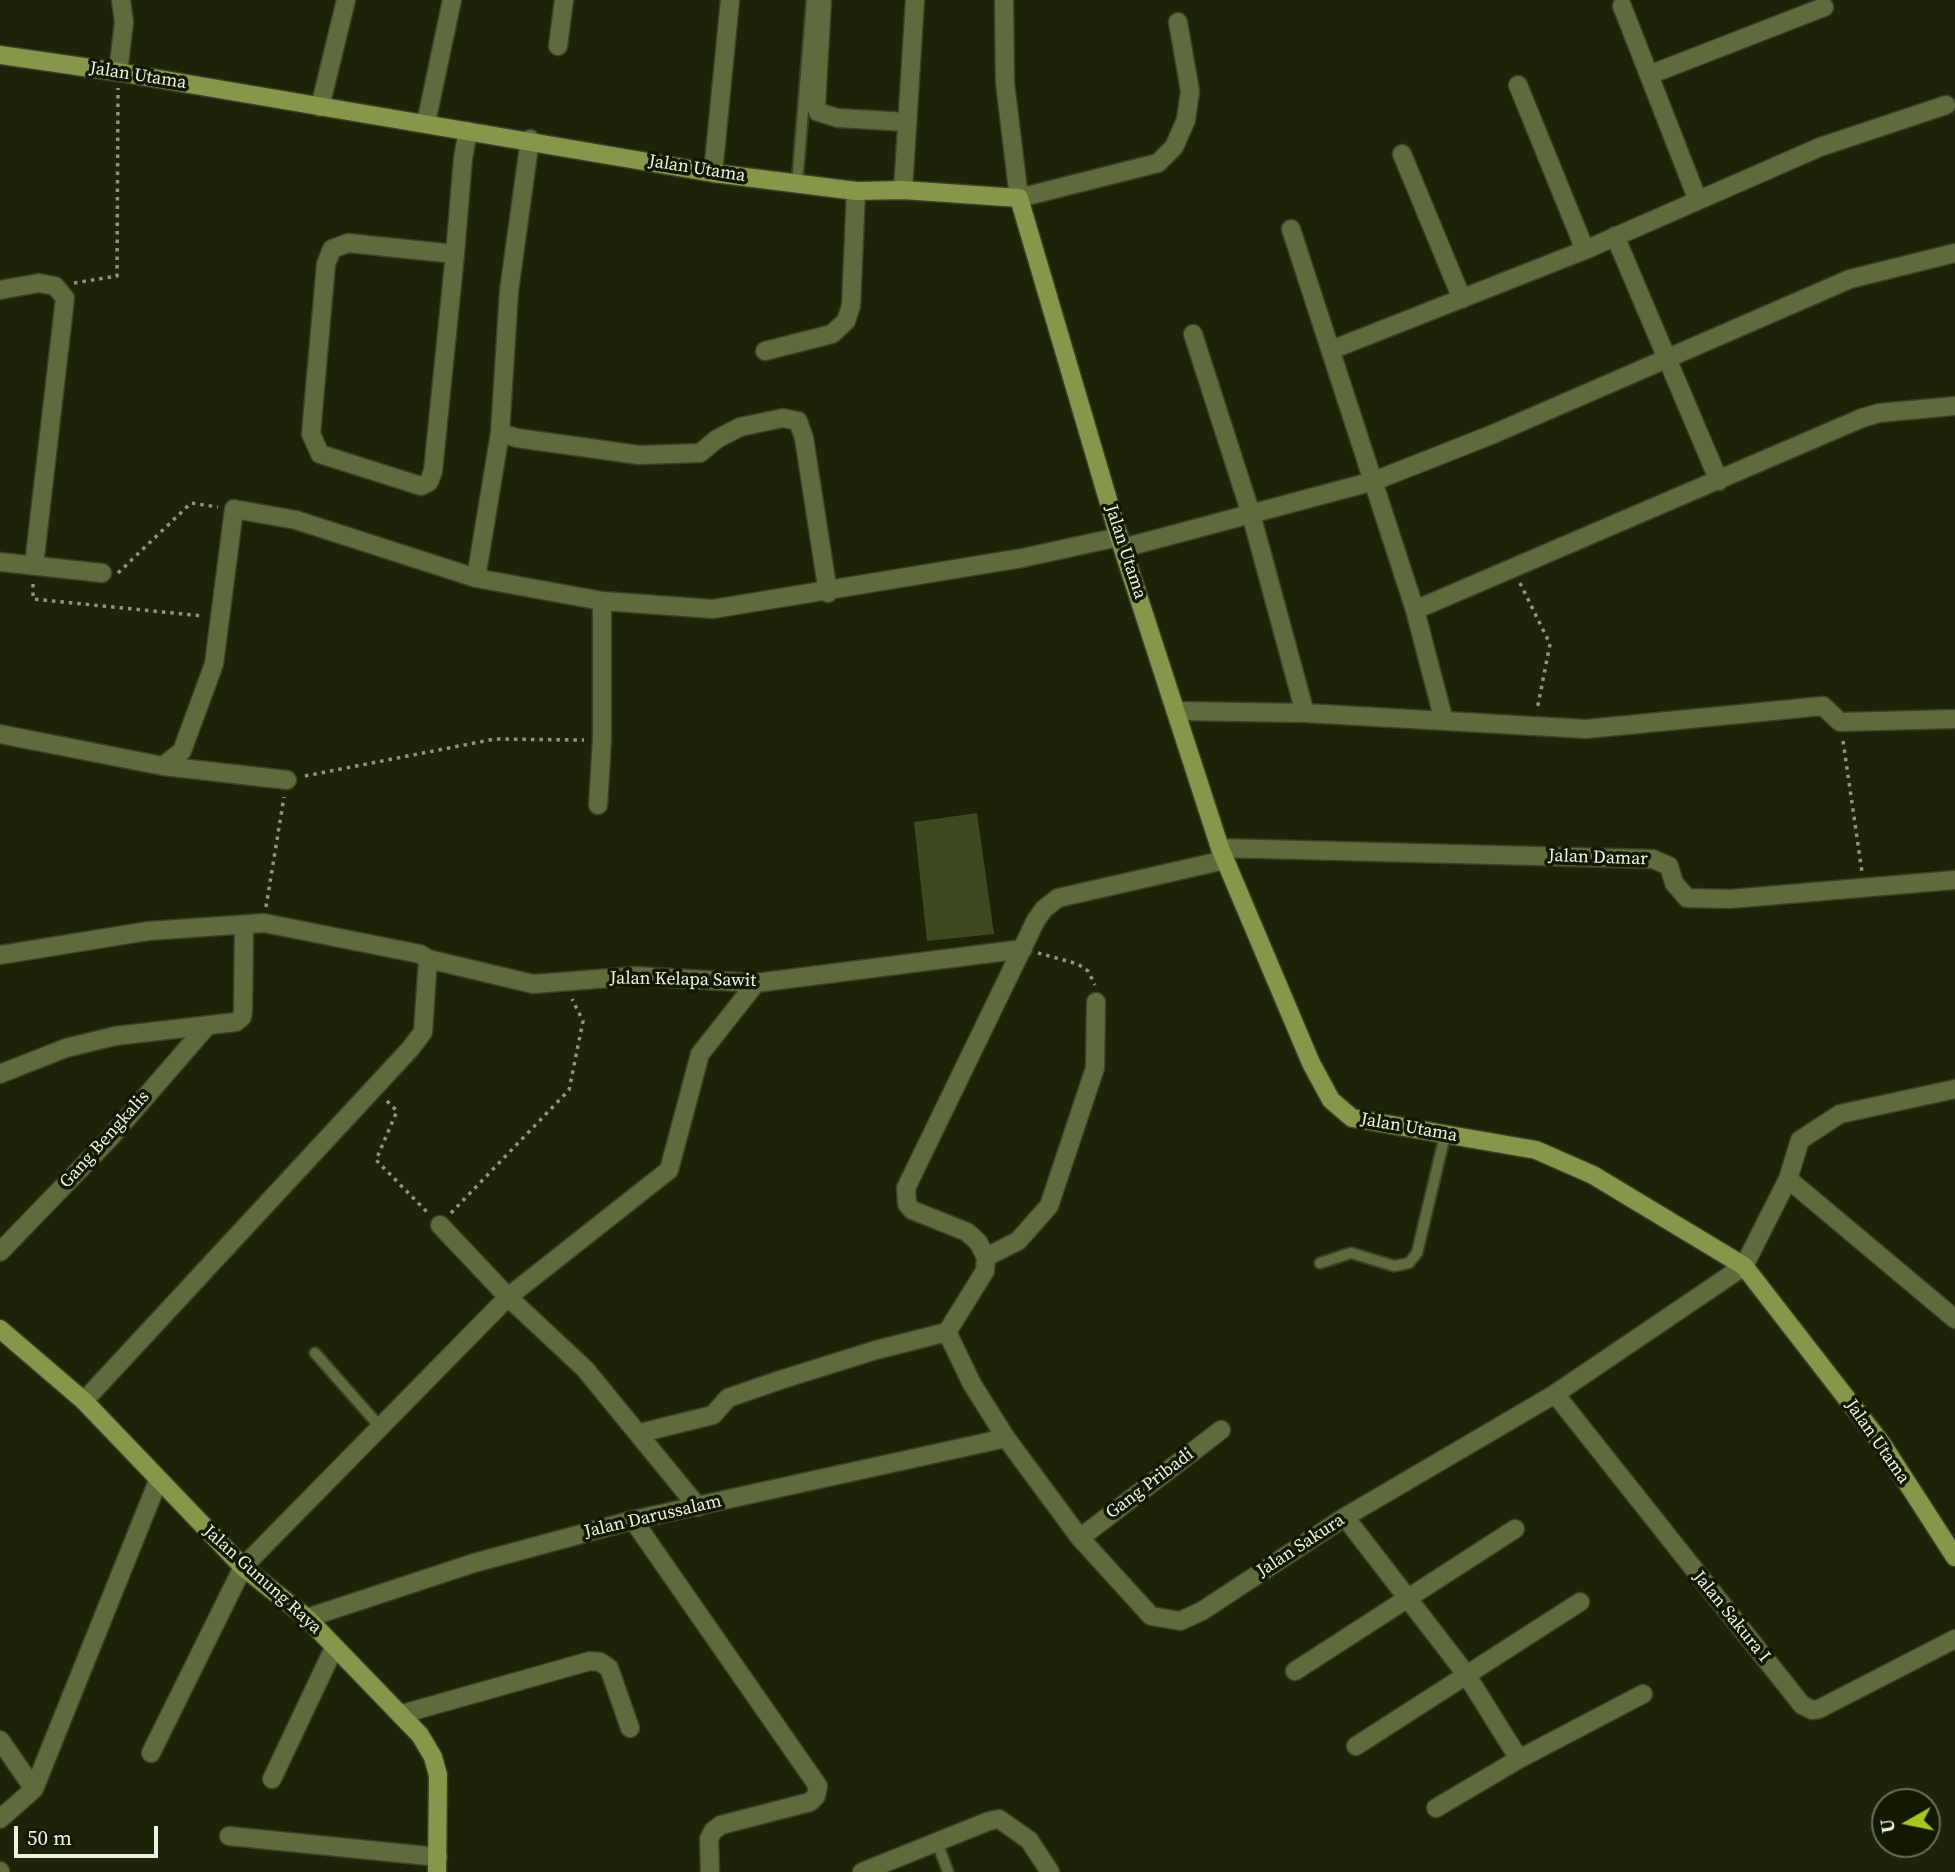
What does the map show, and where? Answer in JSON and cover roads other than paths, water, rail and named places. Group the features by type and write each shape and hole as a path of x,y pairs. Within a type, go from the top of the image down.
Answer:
{"street":[{"path":"118,72 124,22 121,0"},
{"path":"320,107 346,0"},
{"path":"426,123 452,0"},
{"path":"558,46 564,0"},
{"path":"713,173 730,0"},
{"path":"822,0 816,106 818,112 838,118 907,122"},
{"path":"903,190 915,0"},
{"path":"1003,0 1005,83 1019,198 1158,163 1174,147 1185,120 1190,91 1178,22"},
{"path":"1622,6 1697,198"},
{"path":"1649,75 1824,7"},
{"name":"Jalan Utama","path":"0,55 530,139 713,173 856,191 903,190 1019,198 1121,542 1222,854 1311,1063 1331,1100 1352,1118 1536,1150 1593,1175 1744,1266 1882,1444 1955,1557"},
{"path":"1518,85 1585,250"},
{"path":"1331,350 1585,250 1697,198 1819,147 1946,106"},
{"path":"455,254 348,243 332,249 326,264 311,434 320,454 421,486 429,482 433,471 468,131"},
{"path":"476,578 500,432 509,292 530,139"},
{"path":"1402,154 1462,299"},
{"path":"765,351 832,334 846,321 851,306 856,191"},
{"path":"1291,229 1415,610 1444,721"},
{"path":"1615,236 1719,481"},
{"path":"163,766 182,751 215,664 234,509 296,520 476,578 602,601 713,609 828,593 1121,542 1251,514 1374,481 1491,435 1850,279 1955,253"},
{"path":"0,290 39,283 55,286 65,298 34,565"},
{"path":"1193,334 1251,514 1305,713"},
{"path":"1415,610 1862,418 1955,406"},
{"path":"500,432 517,438 639,455 700,453 717,439 740,427 783,418 798,421 804,438 828,593"},
{"path":"0,562 102,573"},
{"path":"598,805 602,740 602,601"},
{"path":"1176,711 1305,713 1586,729 1823,706 1840,722 1955,719"},
{"path":"0,734 163,766 287,780"},
{"path":"640,1433 713,1415 729,1398 767,1385 876,1350 947,1332 985,1271 986,1257 978,1242 967,1232 912,1210 907,1204 906,1188 1044,909 1058,898 1222,854"},
{"name":"Jalan Damar","path":"1222,854 1653,859 1670,866 1674,883 1687,898 1730,899 1955,880"},
{"name":"Jalan Kelapa Sawit","path":"0,955 148,931 264,923 420,954 428,959 533,984 636,976 756,983 1023,949"},
{"path":"0,1074 66,1048 115,1036 236,1022 242,1017 244,925"},
{"path":"84,1401 376,1089 424,1032 428,959"},
{"path":"151,1753 243,1567 508,1297 669,1170 700,1054 756,983"},
{"path":"986,1257 1017,1241 1049,1206 1095,1068 1096,1002"},
{"name":"Gang Bengkalis","path":"0,1252 109,1139 207,1026"},
{"path":"1744,1266 1788,1179 1800,1140 1840,1114 1955,1089"},
{"path":"1788,1179 1955,1319"},
{"path":"440,1226 508,1297 585,1369 698,1507"},
{"name":"Jalan Sakura","path":"947,1332 972,1384 1006,1437 1080,1538 1152,1616 1180,1621 1202,1611 1345,1517 1555,1394 1744,1266"},
{"name":"Jalan Gunung Raya","path":"0,1329 84,1401 243,1567 307,1618 420,1735 433,1758 438,1774 437,1864"},
{"name":"Jalan Sakura I","path":"1555,1394 1802,1705 1812,1710 1819,1709 1955,1639"},
{"name":"Gang Pribadi","path":"1080,1538 1221,1430"},
{"name":"Jalan Darussalam","path":"307,1618 474,1563 633,1520 1006,1437"},
{"path":"0,1819 34,1789 159,1481"},
{"path":"1345,1517 1466,1674 1519,1759"},
{"path":"633,1520 818,1786 816,1796 810,1802 721,1825 713,1831 709,1839 710,1872"},
{"path":"1295,1671 1515,1529"},
{"path":"1356,1746 1580,1602"},
{"path":"272,1779 334,1648"},
{"path":"402,1714 590,1661 600,1662 609,1668 630,1728"},
{"path":"1436,1808 1519,1759 1643,1694"},
{"path":"0,1740 34,1789"},
{"path":"862,1872 999,1819 1029,1840 1050,1872"},
{"path":"229,1836 437,1864"}],"lane":[{"path":"797,184 812,0"},
{"path":"1321,1263 1351,1253 1394,1266 1409,1263 1417,1253 1445,1135"},
{"path":"315,1353 381,1428"},
{"path":"937,1842 947,1872"}]}
